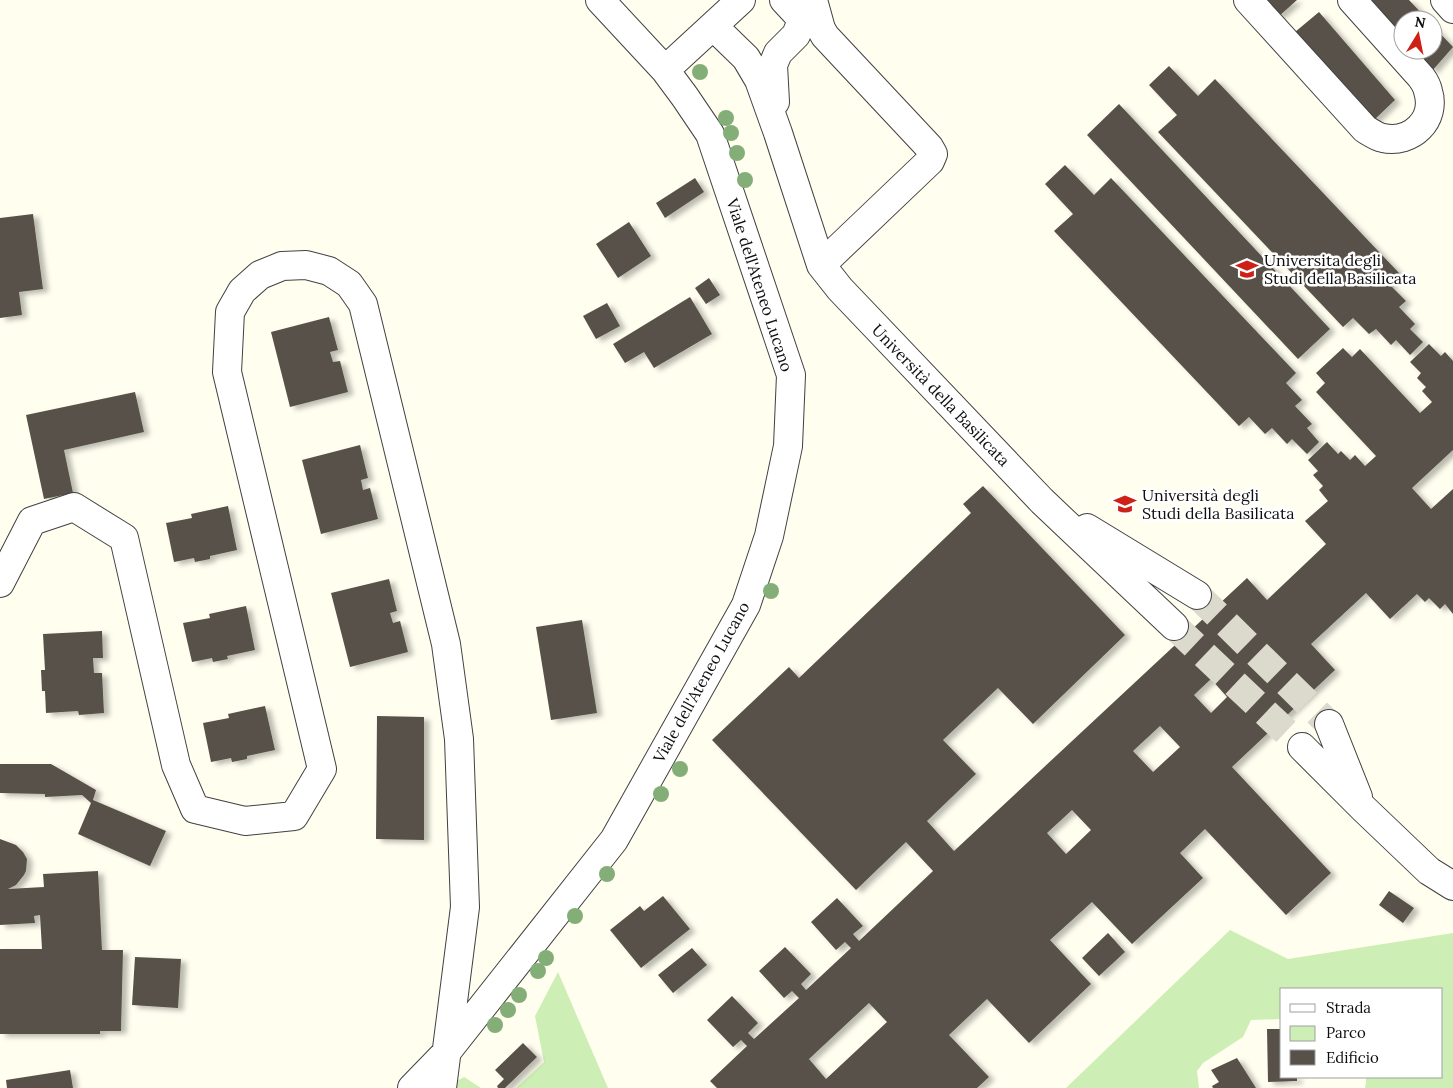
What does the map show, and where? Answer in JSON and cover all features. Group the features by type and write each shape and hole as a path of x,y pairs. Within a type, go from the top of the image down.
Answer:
{"street":[{"name":"Viale dell'Ateneo Lucano","path":"412,1088 446,1054 614,840 746,606 769,536 788,446 791,375 710,134 665,70 600,0"},
{"path":"665,70 741,0"},
{"path":"778,133 773,65 778,53 796,36 801,23 798,16 784,0"},
{"path":"713,26 746,58 759,80 821,265 930,161 932,154 924,141 821,30 813,0"},
{"path":"1248,0 1365,129 1382,138 1403,138 1417,131 1426,119 1430,106 1428,91 1421,77 1352,0"},
{"path":"1445,0 1453,9"},
{"path":"0,583 32,521 74,507 124,538 176,764 194,809 245,821 294,816 322,769 227,372 230,312 242,291 260,276 282,266 306,265 329,271 349,284 363,304 443,635 459,739 465,907 442,1088"},
{"name":"Università della Basilicata","path":"821,265 840,289 1042,501 1174,626"},
{"name":"Università della Basilicata","path":"1042,501 1197,595"},
{"path":"1329,724 1362,808"},
{"path":"1302,747 1362,808 1429,871 1453,886"}],"green space":[{"path":"1230,930 1288,959 1453,933 1453,1088 1365,1088 1366,1078 1443,1078 1443,988 1280,988 1280,1019 1251,1020 1243,1037 1203,1063 1197,1071 1199,1088 1066,1088"},
{"path":"558,972 608,1088 516,1088 544,1062 535,1016"},
{"path":"464,1077 481,1088 444,1088"}],"building":[{"path":"1263,0 1297,0 1278,17"},
{"path":"1366,0 1409,0 1418,10 1393,10 1393,29"},
{"path":"1319,12 1395,100 1373,121 1295,32"},
{"path":"1443,36 1453,47 1443,58"},
{"path":"1422,60 1442,60 1432,71"},
{"path":"1169,66 1198,96 1215,79 1400,274 1389,284 1406,301 1399,307 1415,324 1410,329 1423,342 1410,355 1396,340 1391,345 1376,329 1369,334 1353,318 1343,327 1158,132 1177,115 1149,85"},
{"path":"1119,104 1330,329 1298,359 1087,135"},
{"path":"1065,165 1094,195 1111,178 1296,373 1286,383 1302,400 1295,406 1312,424 1307,428 1319,442 1307,454 1292,439 1287,444 1272,428 1265,434 1249,417 1239,426 1054,231 1073,214 1045,184"},
{"path":"695,178 704,192 665,218 656,203"},
{"path":"33,214 43,289 19,292 22,315 0,318 0,218"},
{"path":"629,222 651,256 618,278 596,244"},
{"path":"709,278 720,295 706,304 695,288"},
{"path":"690,297 712,334 654,368 644,352 625,363 613,344"},
{"path":"607,303 620,326 596,339 583,316"},
{"path":"329,317 338,350 330,352 333,362 340,361 348,392 290,407 271,332"},
{"name":"Università degli Studi della Basilicata","path":"1429,344 1441,356 1445,352 1453,361 1453,450 1412,488 1431,509 1453,489 1453,614 1445,604 1440,609 1429,598 1425,602 1417,594 1390,619 1366,593 1311,644 1335,670 1232,767 1331,873 1286,915 1205,829 1180,853 1203,878 1132,944 1092,902 1050,940 1091,984 1029,1043 987,999 949,1035 989,1077 977,1088 717,1088 710,1081 747,1046 741,1040 733,1047 707,1020 732,996 758,1023 748,1033 754,1039 799,998 792,991 784,998 759,971 785,947 811,974 801,984 806,990 851,948 845,942 836,950 811,922 837,898 863,926 853,934 859,941 933,871 906,842 856,890 712,740 789,667 799,678 971,513 963,504 983,486 1125,635 1033,724 998,688 943,740 976,774 927,821 954,851 1247,578 1267,600 1326,544 1305,521 1328,501 1319,490 1323,486 1313,475 1318,471 1308,460 1327,442 1338,454 1341,451 1350,460 1355,455 1365,466 1376,456 1316,392 1325,383 1316,373 1343,348 1352,357 1360,349 1420,413 1432,402 1422,391 1426,387 1417,378 1421,373 1410,362","holes":["1211,679 1227,697 1211,713 1194,695","1160,726 1180,747 1153,772 1133,751","1072,810 1091,830 1066,854 1047,833","869,1003 887,1022 826,1079 809,1059"]},
{"path":"135,392 144,432 64,450 73,493 44,499 26,415"},
{"path":"360,445 368,478 361,480 363,490 370,488 378,519 321,534 302,460"},
{"path":"228,506 237,550 210,556 210,559 195,562 194,558 174,562 166,523 192,518 191,514"},
{"path":"389,579 397,611 390,613 393,623 400,621 408,652 350,667 331,593"},
{"path":"246,606 255,650 227,656 228,659 213,662 212,658 192,662 183,623 210,618 209,614"},
{"path":"582,620 597,713 551,720 536,627"},
{"path":"102,631 103,658 93,658 94,673 102,673 104,713 79,715 78,711 46,713 45,691 42,691 41,670 45,670 43,634"},
{"path":"265,706 275,750 247,756 247,759 232,762 231,758 211,762 203,723 229,718 228,714"},
{"path":"377,716 424,717 424,840 376,839"},
{"path":"0,764 51,764 96,790 93,800 166,831 150,866 78,834 91,803 82,795 45,797 45,794 0,793"},
{"path":"0,839 16,845 27,859 24,875 16,885 8,889 44,887 43,874 98,871 102,950 123,950 121,1031 100,1031 100,1034 0,1034 0,949 42,949 40,915 34,916 35,923 0,925"},
{"path":"1389,891 1414,908 1403,923 1379,905"},
{"path":"663,896 690,929 641,968 610,930 640,906 644,911"},
{"path":"1108,933 1125,952 1099,976 1082,958"},
{"path":"692,948 707,965 673,993 658,975"},
{"path":"135,957 181,959 178,1008 132,1005"},
{"path":"1267,1029 1280,1029 1280,1078 1297,1078 1297,1081 1268,1082"},
{"path":"523,1043 537,1057 505,1088 498,1088 497,1086 504,1079 495,1070"},
{"path":"1237,1058 1256,1088 1213,1088 1212,1086 1219,1082 1211,1070"},
{"path":"70,1070 73,1088 7,1088 6,1080"}],"tunnel":[{"path":"1197,595 1329,724"},
{"path":"1174,626 1302,747"}],"place":[{"name":"Universita degli Studi della Basilicata","path":"1247,269"},
{"name":"Università degli Studi della Basilicata","path":"1125,504"}]}
